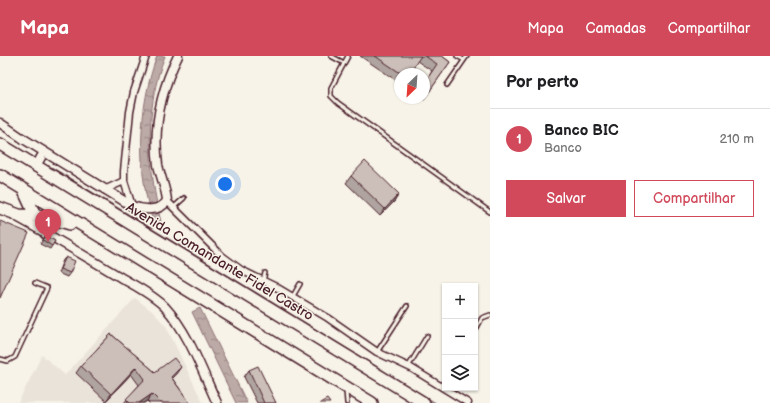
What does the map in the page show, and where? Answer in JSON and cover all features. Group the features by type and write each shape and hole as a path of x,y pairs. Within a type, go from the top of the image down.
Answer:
{"highway":[{"name":"Avenida Comandante Fidel Castro","path":"0,144 424,403"},
{"path":"0,175 25,195 102,238 372,403"},
{"path":"11,213 22,210 25,195"},
{"path":"25,195 35,216 46,233"},
{"path":"0,208 11,213 54,219 102,238"}],"street":[{"path":"132,206 124,181 130,112 134,92 146,56"},
{"path":"164,204 157,155 158,114 164,87 178,56"},
{"path":"0,123 104,190 132,206 147,210 164,204 174,207 222,256 241,270 293,297 328,318 377,352 442,386"},
{"path":"36,166 44,152"},
{"path":"104,190 124,181"},
{"path":"0,208 46,233 151,296 164,307 176,322 188,342 216,403"},
{"path":"451,391 468,403"}],"lane":[{"path":"331,56 344,63"},
{"path":"348,56 331,88 331,96 338,103 490,212"},
{"path":"457,56 464,60"},
{"path":"447,85 467,56"},
{"path":"174,207 184,198"},
{"path":"263,281 265,273"},
{"path":"0,359 8,361 15,357 47,288 35,283"},
{"path":"293,297 300,284"},
{"path":"377,352 407,306"},
{"path":"478,325 482,318 490,315"},
{"path":"408,367 427,336"},
{"path":"346,387 347,403"}],"shaded area":[{"path":"135,298 152,311 166,326 203,403 18,403 42,355 65,375"}],"water":[{"path":"157,56 165,56 158,76 151,117 150,139 153,181 161,222 154,224 144,183 142,140 146,97"},
{"path":"200,308 247,403 236,403 192,312"}],"building":[{"path":"375,56 421,56 413,68 394,69"},
{"path":"425,56 442,56 450,62 430,91 430,74 437,64"},
{"path":"365,161 399,194 385,209 351,176"},
{"path":"0,221 29,233 0,298"},
{"path":"46,236 55,241 52,246 43,240"},
{"path":"66,257 75,261 70,273 60,269"},
{"path":"111,334 155,372 174,358 181,367 171,377 190,403 161,403 152,394 139,403 130,403 126,399 145,379 136,367 111,394 81,366"},
{"path":"258,366 276,403 264,403 249,370"},
{"path":"327,399 330,403 320,403"}],"waterway":[{"path":"49,166 435,403"},
{"path":"94,239 334,387"}],"place":[{"name":"Banco BIC","path":"48,242"}]}
